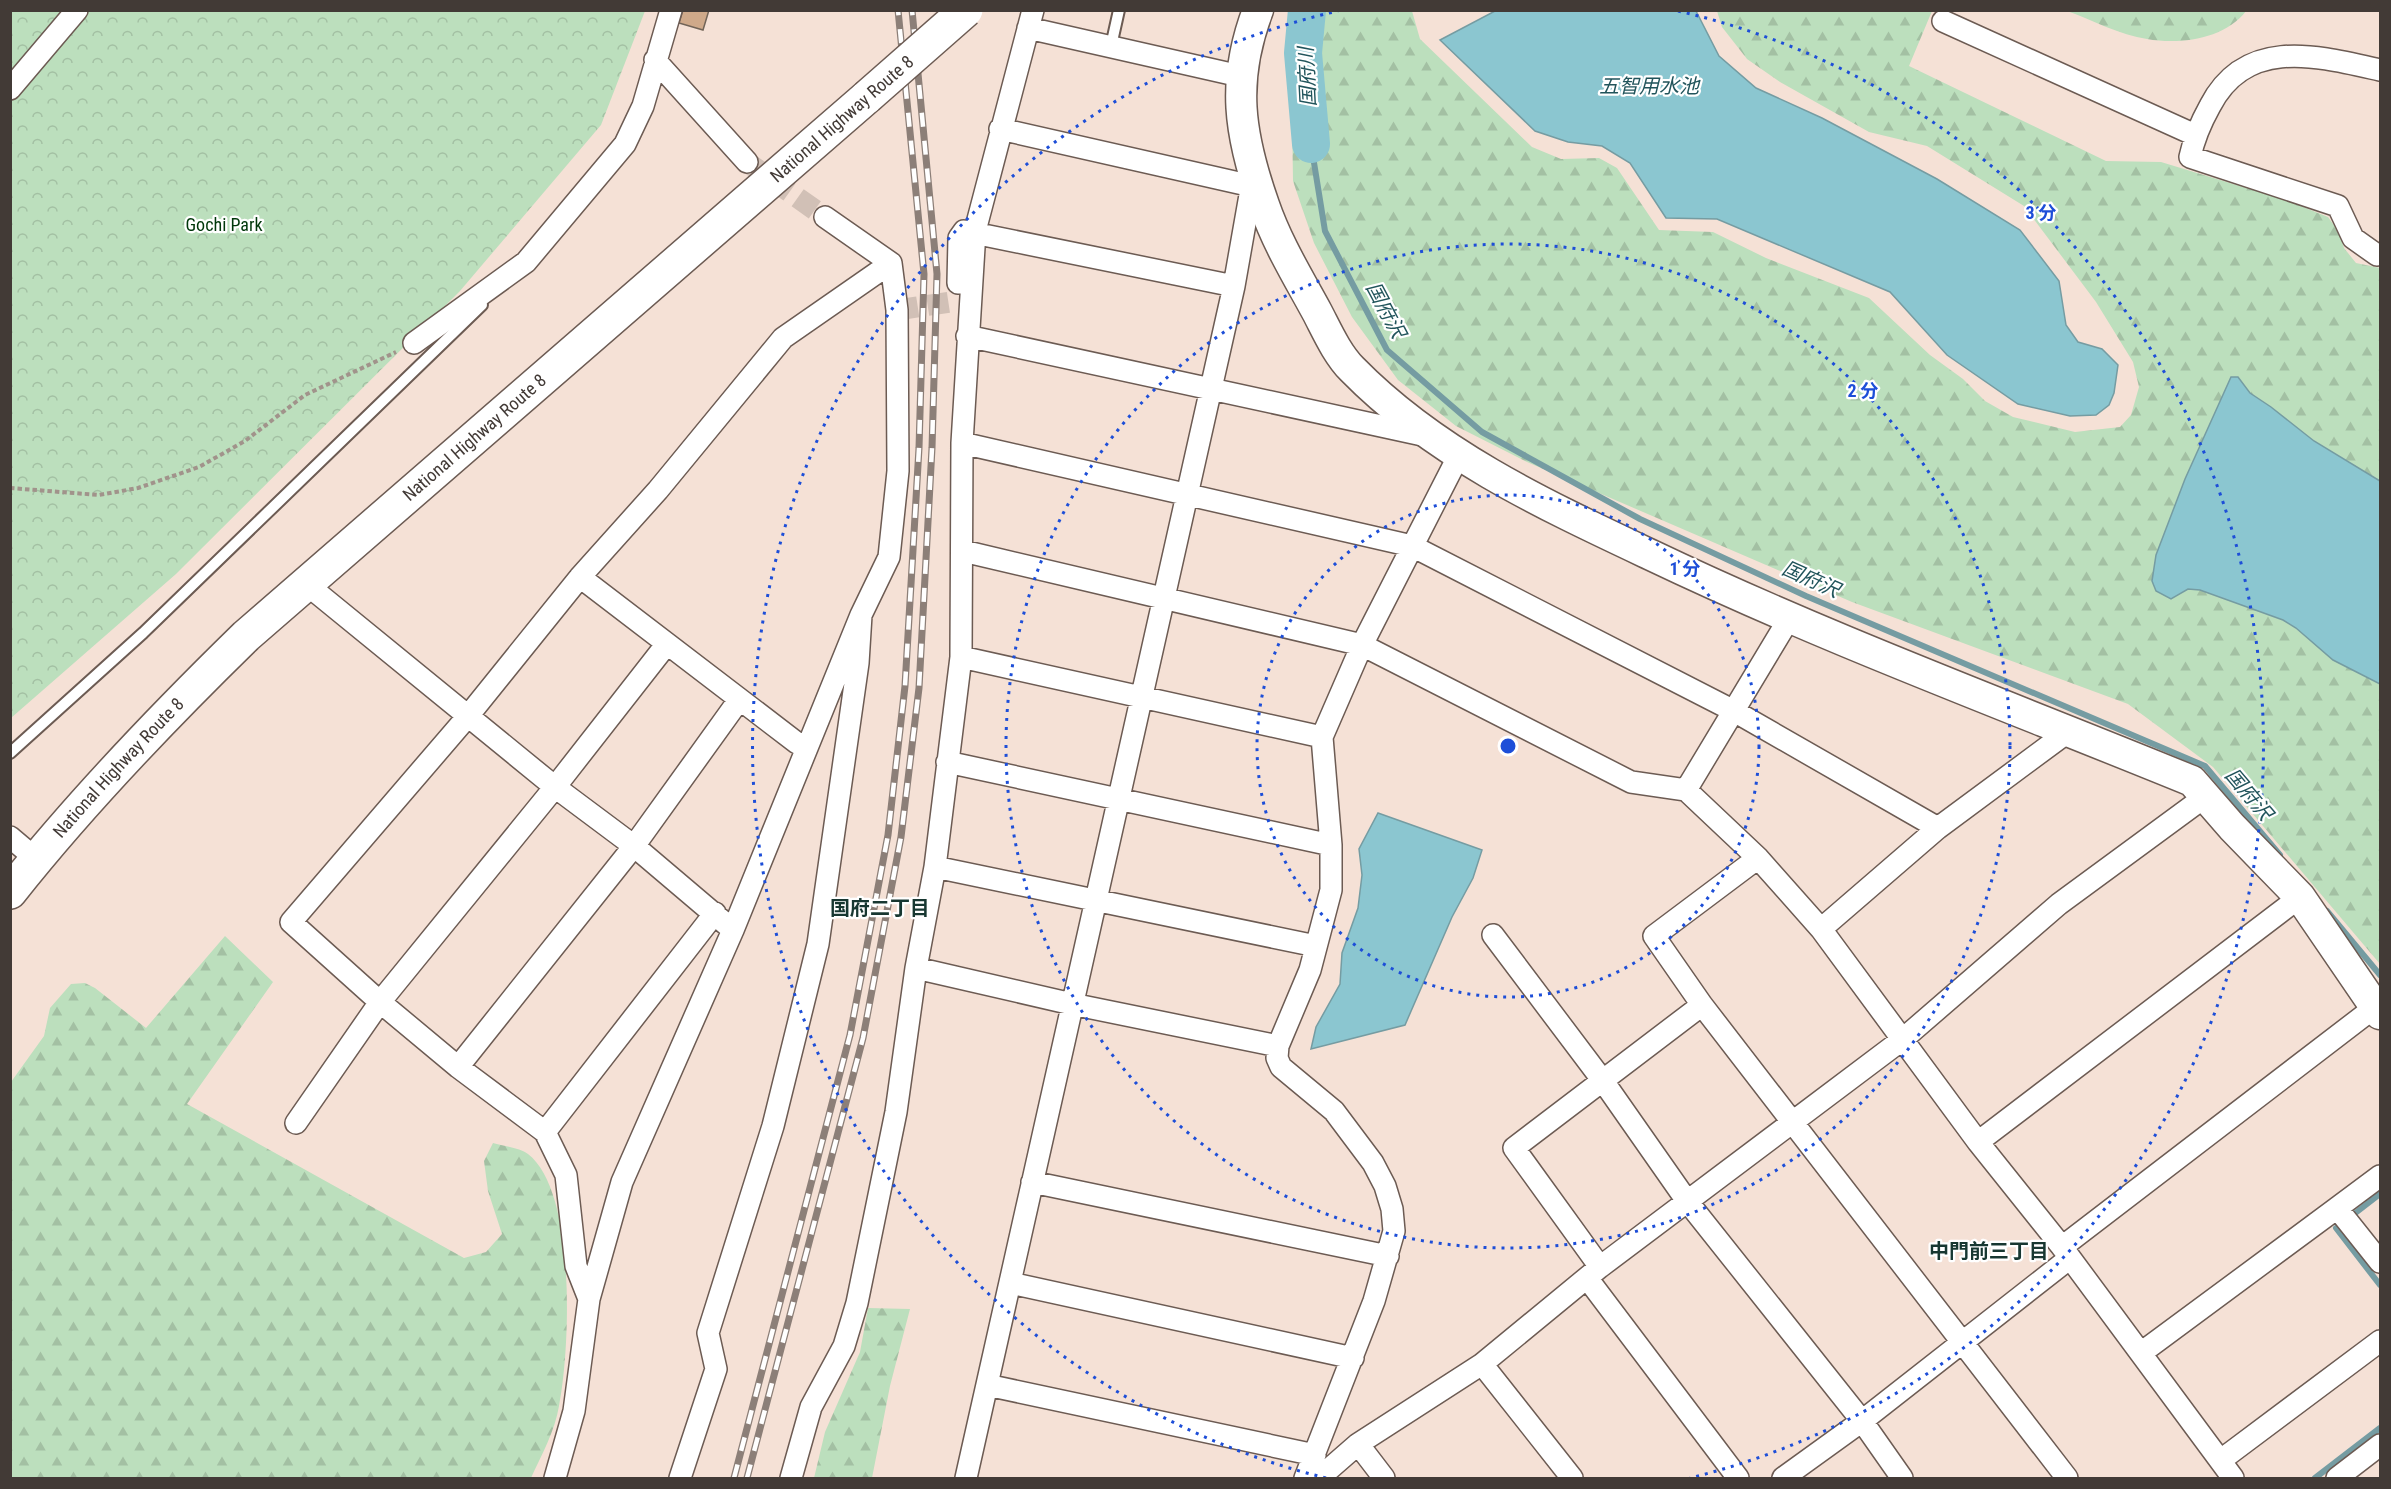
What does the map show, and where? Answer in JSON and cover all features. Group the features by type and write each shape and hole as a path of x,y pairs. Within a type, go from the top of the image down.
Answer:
{"highway":[{"name":"National Highway Route 8","path":"10,892 36,859 161,719 305,583 966,10"}],"street":[{"path":"10,89 77,10"},
{"path":"414,343 526,262 625,144 644,106 655,60 671,10"},
{"path":"1258,10 1244,53 1240,76 1252,180 1272,228 1332,339 1350,367 1433,437 1459,455 1538,501 1790,617 2192,781 2232,827 2300,897 2378,1011 2066,1252 1862,1421 1783,1479"},
{"path":"791,1479 811,1407 844,1346 856,1303 896,1112 916,968 935,867 961,657 962,443 975,231 1030,19 1111,46 1240,76"},
{"path":"1943,21 2195,135"},
{"path":"2377,255 2353,238 2338,206 2190,157 2195,135 2226,81 2240,69 2258,61 2313,56 2380,70"},
{"path":"655,60 747,162"},
{"path":"1000,129 1252,180"},
{"path":"966,1479 1234,286 1252,180"},
{"path":"555,1479 574,1411 590,1299 622,1182 733,930 861,615 889,557 898,471 897,310 891,263 825,216"},
{"path":"957,301 959,238 964,231 975,231 1234,286"},
{"path":"590,1299 576,1266 566,1175 545,1132 458,1066 380,1002 291,922 468,716 580,577 658,490 783,338 891,263"},
{"path":"967,336 1433,437"},
{"path":"962,443 1412,546 1734,711 1938,828"},
{"path":"1305,1479 1353,1358 1388,1256 1394,1231 1392,1209 1385,1186 1373,1163 1334,1111 1281,1067 1277,1058 1278,1046 1310,970 1331,890 1331,845 1322,737 1362,645 1459,455"},
{"path":"963,551 1362,645 1631,782 1686,790 1758,858 1821,929 1978,1142 2066,1252 2229,1474 2380,1341"},
{"path":"580,577 797,743"},
{"path":"305,583 555,787 634,846 733,930"},
{"path":"680,1479 716,1370 708,1333 773,1126 818,944 858,663 861,615"},
{"path":"1686,790 1790,617"},
{"path":"296,1123 380,1002 555,787 666,645"},
{"path":"961,657 1322,737"},
{"path":"458,1066 634,846 739,699"},
{"path":"1821,929 1938,828 2069,731"},
{"path":"947,762 1331,845"},
{"path":"1319,1479 1358,1444 1482,1364 1594,1272 1903,1039 2059,904 2206,796"},
{"path":"10,837 36,859"},
{"path":"1758,858 1654,936 1702,1005 2067,1479"},
{"path":"935,867 1316,946"},
{"path":"1978,1142 2300,897"},
{"path":"545,1132 715,913"},
{"path":"1493,935 1603,1081 1687,1201 1862,1421 1902,1479"},
{"path":"916,968 1072,1004 1278,1046"},
{"path":"1702,1005 1514,1148 1594,1272 1738,1479"},
{"path":"2141,1353 2380,1176"},
{"path":"1032,1182 1388,1256"},
{"path":"2337,1208 2380,1262"},
{"path":"1010,1283 1353,1358"},
{"path":"1482,1364 1572,1479"},
{"path":"987,1385 1315,1455"},
{"path":"1358,1444 1384,1479"},
{"path":"2337,1479 2380,1445"}],"lane":[{"path":"1111,46 1119,10"},
{"path":"10,753 143,633 526,262"}],"path":[{"path":"10,488 99,495 138,488 199,467 245,441 305,395 414,343"}],"green space":[{"name":"Gochi Park","path":"11,11 645,11 601,125 460,291 176,574 11,718"},
{"path":"1300,11 1412,11 1420,39 1532,147 1561,159 1599,158 1617,168 1659,230 1713,232 1766,258 1869,298 1930,355 1963,379 1985,401 2013,417 2075,432 2120,427 2131,415 2139,387 2133,362 2096,302 2024,206 1927,146 1869,132 1780,82 1747,59 1722,27 1717,11 1932,11 1909,66 2106,161 2161,162 2286,200 2328,217 2339,232 2344,248 2356,263 2380,268 2380,964 2213,767 2128,704 1852,602 1527,462 1456,426 1398,380 1352,317 1314,243 1293,181 1292,115"},
{"path":"2067,11 2246,11 2226,28 2214,34 2187,40 2160,41 2127,34"},
{"path":"225,936 273,982 187,1104 464,1258 486,1252 502,1234 488,1191 484,1161 493,1143 525,1152 544,1173 555,1202 562,1236 566,1273 566,1348 557,1415 531,1478 11,1478 11,1082 44,1036 50,1008 71,984 85,983 95,988 146,1028"},
{"path":"868,1308 910,1309 890,1386 872,1478 814,1478 825,1432 860,1352"}],"water":[{"name":"五智用水池","path":"1495,11 1696,11 1719,56 1756,88 1822,118 1937,179 2020,230 2059,281 2066,325 2078,342 2102,349 2118,365 2114,393 2109,405 2096,415 2070,416 2018,404 1947,355 1890,292 1717,219 1666,218 1630,163 1602,146 1568,142 1535,131 1440,40"},
{"path":"2231,377 2238,377 2250,393 2314,441 2380,481 2380,684 2333,660 2296,628 2283,620 2200,590 2188,589 2171,599 2156,591 2152,581 2156,555 2185,479"},
{"path":"1378,813 1482,850 1473,878 1452,917 1405,1025 1311,1049 1316,1027 1340,984 1342,953 1358,908 1362,875 1359,849"}],"building":[{"path":"683,10 709,10 703,30 679,23"}],"waterway":[{"name":"国府川","path":"1307,10 1303,53 1311,144"},
{"name":"国府沢","path":"1311,144 1325,231 1387,350 1482,432 1640,519 1806,596 2205,766 2280,855"},
{"name":"国府沢","path":"2327,911 2380,975"},
{"name":"国府沢","path":"2380,1194 2336,1228 2380,1285"},
{"name":"国府沢","path":"2315,1478 2380,1428"}],"tunnel":[{"path":"747,162 825,217"},
{"path":"897,310 957,301"}],"railway":[{"path":"734,1478 850,1035 888,835 905,686 919,448 924,274 898,10"},
{"path":"747,1478 863,1038 901,837 919,688 932,448 937,274 912,10"}],"district":[{"name":"国府二丁目","path":"880,908"},
{"name":"中門前三丁目","path":"1989,1251"}]}
